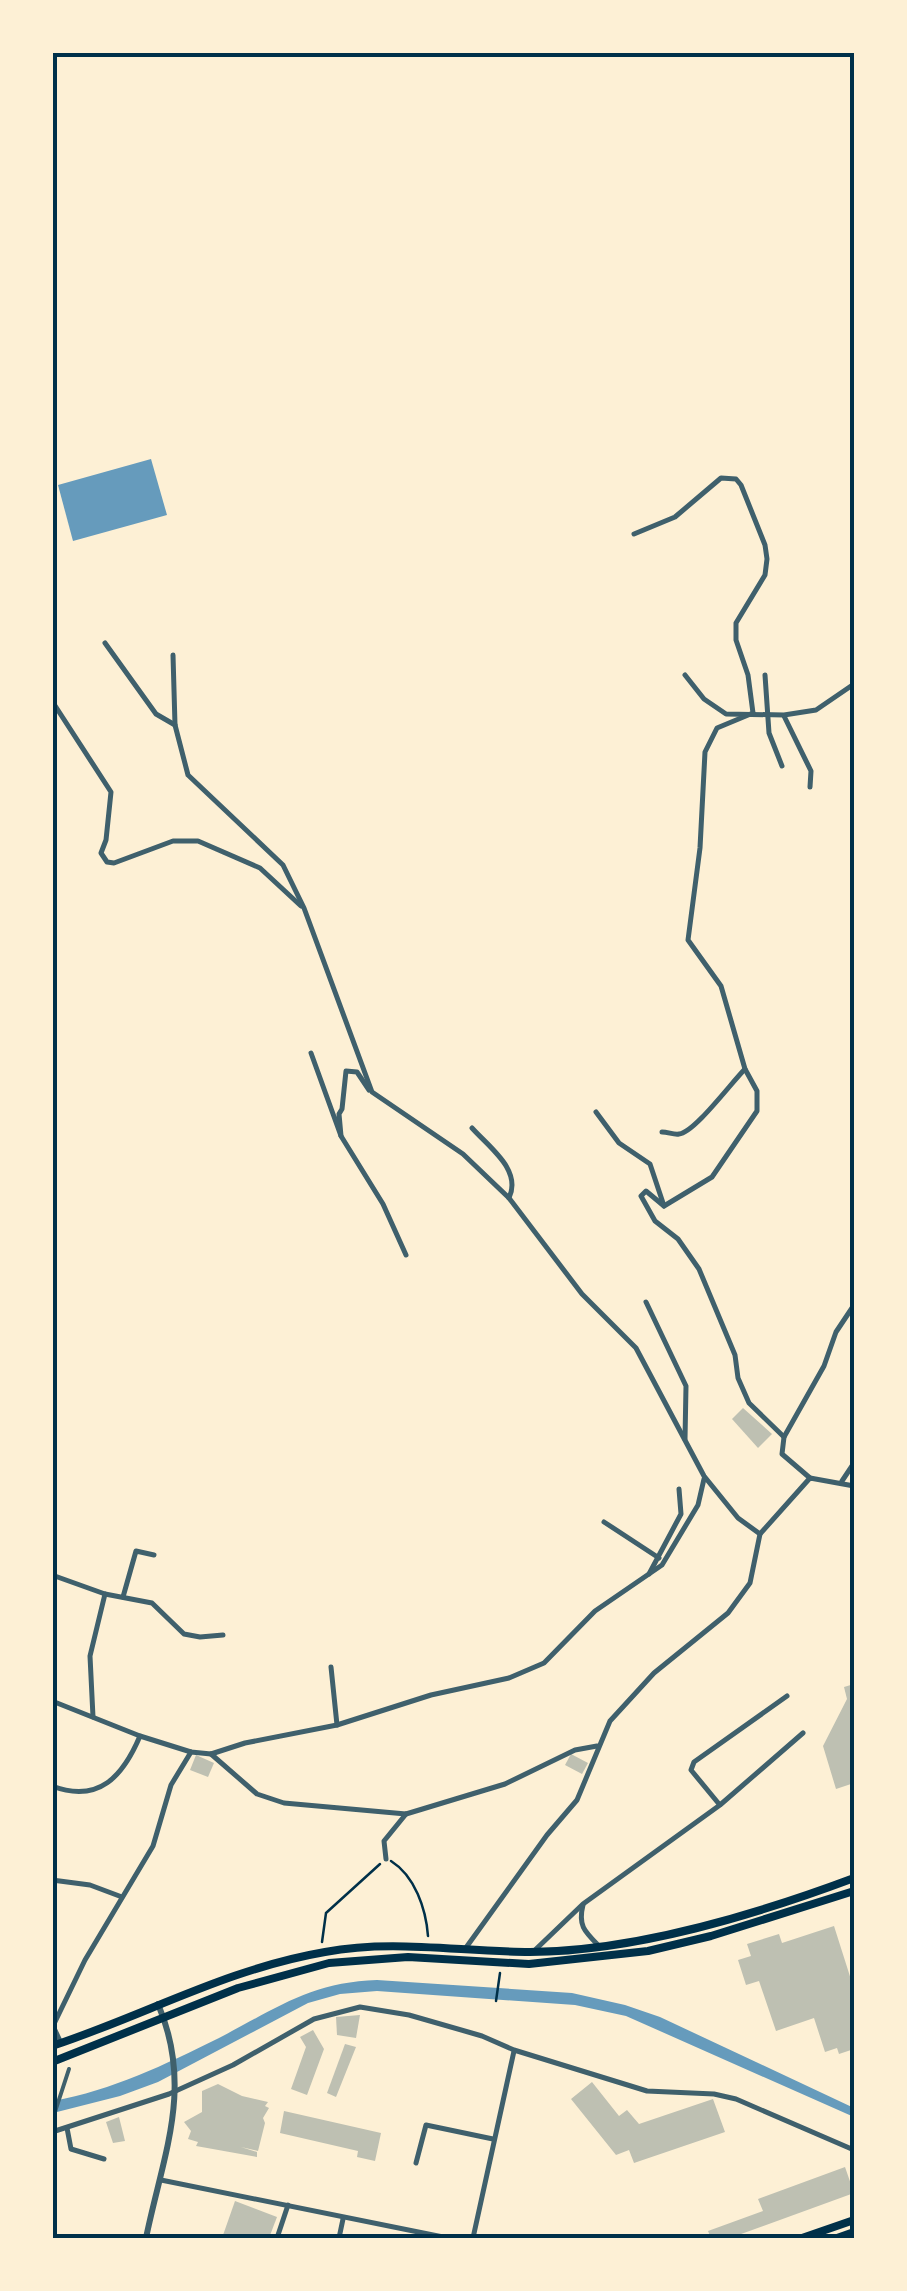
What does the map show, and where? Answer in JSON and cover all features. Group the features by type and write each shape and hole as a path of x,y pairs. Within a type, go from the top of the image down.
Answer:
{"main road":[{"path":"57,2045 233,1974 327,1951 404,1945 532,1952 648,1939 854,1878"},
{"path":"52,2062 238,1988 330,1963 408,1957 529,1964 648,1950 732,1930 854,1892"},
{"path":"802,2238 854,2220"},
{"path":"837,2238 854,2232"}],"street":[{"path":"634,534 674,517 721,478 736,479 741,485 767,559 765,576 736,623 736,640 748,675 753,713"},
{"path":"105,643 156,714 175,725"},
{"path":"172,655 175,725 188,774 283,865 304,908 372,1092"},
{"path":"685,675 704,698 726,714 784,715 816,710 854,684"},
{"path":"766,676 769,733 782,766"},
{"path":"52,701 111,792 101,853 107,862 114,863 173,841 198,841 260,868 304,908"},
{"path":"664,1206 712,1177 757,1111 757,1091 745,1069 721,986 688,940 706,752 717,728 753,713"},
{"path":"784,715 810,771 810,787"},
{"path":"311,1053 341,1136 383,1204 406,1255"},
{"path":"662,1132 682,1135 694,1128 745,1069"},
{"path":"341,1136 339,1114 346,1071 357,1072 372,1092 463,1154 508,1198 582,1294 636,1348 704,1476 738,1518 760,1534"},
{"path":"596,1112 620,1143 650,1164 664,1206"},
{"path":"472,1128 512,1173 514,1186 508,1198"},
{"path":"664,1206 646,1191 641,1196 655,1221 678,1239 699,1270 735,1355 738,1378 749,1403 784,1437"},
{"path":"646,1302 686,1386 685,1442"},
{"path":"854,1306 836,1332 824,1366 784,1437 782,1454 810,1478 854,1486"},
{"path":"842,1482 854,1463"},
{"path":"52,1701 140,1736 211,1754 244,1743 337,1725 431,1695 508,1678 544,1662 595,1611 662,1565 698,1505 704,1476"},
{"path":"465,1948 576,1800 610,1721 654,1672 728,1613 750,1583 760,1534 810,1478"},
{"path":"647,1576 681,1514 680,1489"},
{"path":"604,1522 658,1558"},
{"path":"122,1597 136,1551 154,1555"},
{"path":"52,1575 105,1594 152,1602 184,1634 200,1638 223,1635"},
{"path":"94,1717 90,1656 105,1594"},
{"path":"331,1668 337,1725"},
{"path":"720,1805 692,1770 694,1762 788,1696"},
{"path":"532,1952 583,1904 720,1805 804,1733"},
{"path":"52,1786 75,1792 104,1785 129,1762 140,1736"},
{"path":"211,1754 257,1794 284,1803 406,1814 505,1784 575,1750 597,1746"},
{"path":"57,2045 53,2026 122,1896 154,1846 171,1785 191,1752"},
{"path":"386,1859 384,1842 406,1814"},
{"path":"52,1880 90,1885 122,1896"},
{"path":"583,1904 579,1920 598,1945"},
{"path":"146,2238 177,2091 172,2046 158,2004"},
{"path":"52,2132 177,2091 234,2065 314,2019 346,2008 367,2007 482,2036 514,2050 647,2091 714,2094 736,2100 854,2150"},
{"path":"473,2238 514,2050"},
{"path":"53,2119 69,2069"},
{"path":"416,2163 426,2125 494,2139"},
{"path":"67,2128 71,2149 104,2158"},
{"path":"158,2181 165,2179 448,2238"},
{"path":"277,2238 288,2205"},
{"path":"339,2238 343,2219"},
{"path":"398,2238 401,2230"}],"path":[{"path":"322,1942 326,1913 358,1880 386,1859 403,1869 412,1884 426,1913 428,1938"},
{"path":"496,2002 500,1972"}],"water":[{"path":"151,459 167,515 73,541 58,485"},
{"path":"377,1980 572,1993 625,2005 660,2017 854,2108 854,2117 626,2016 575,2005 377,1991 340,1994 308,2003 158,2082 53,2113 53,2101 138,2076 294,1999 332,1986"}],"building":[{"path":"743,1408 772,1434 758,1448 732,1419"},
{"path":"854,1684 854,1783 836,1789 823,1746 847,1699 844,1687"},
{"path":"571,1754 588,1763 582,1774 565,1765"},
{"path":"196,1755 214,1763 208,1777 190,1770"},
{"path":"834,1926 854,1989 854,2049 839,2054 837,2048 825,2052 814,2018 776,2031 759,1981 746,1985 738,1960 751,1956 747,1944 779,1934 782,1943"},
{"path":"360,2015 356,2038 337,2035 336,2017"},
{"path":"313,2030 324,2049 307,2095 291,2089 306,2047 300,2037"},
{"path":"345,2044 356,2047 336,2097 327,2093"},
{"path":"592,2082 619,2116 627,2110 639,2124 713,2099 725,2132 634,2163 629,2150 616,2155 571,2099"},
{"path":"218,2084 242,2096 268,2102 258,2151 241,2147 257,2152 257,2157 196,2146 198,2142 188,2139 191,2131 184,2122 202,2112 202,2091"},
{"path":"284,2111 381,2133 375,2161 357,2157 358,2151 280,2133"},
{"path":"119,2117 125,2141 113,2143 106,2122"},
{"path":"845,2167 854,2193 730,2238 711,2238 708,2231 763,2211 758,2199"},
{"path":"235,2201 277,2217 269,2238 222,2238"}]}
